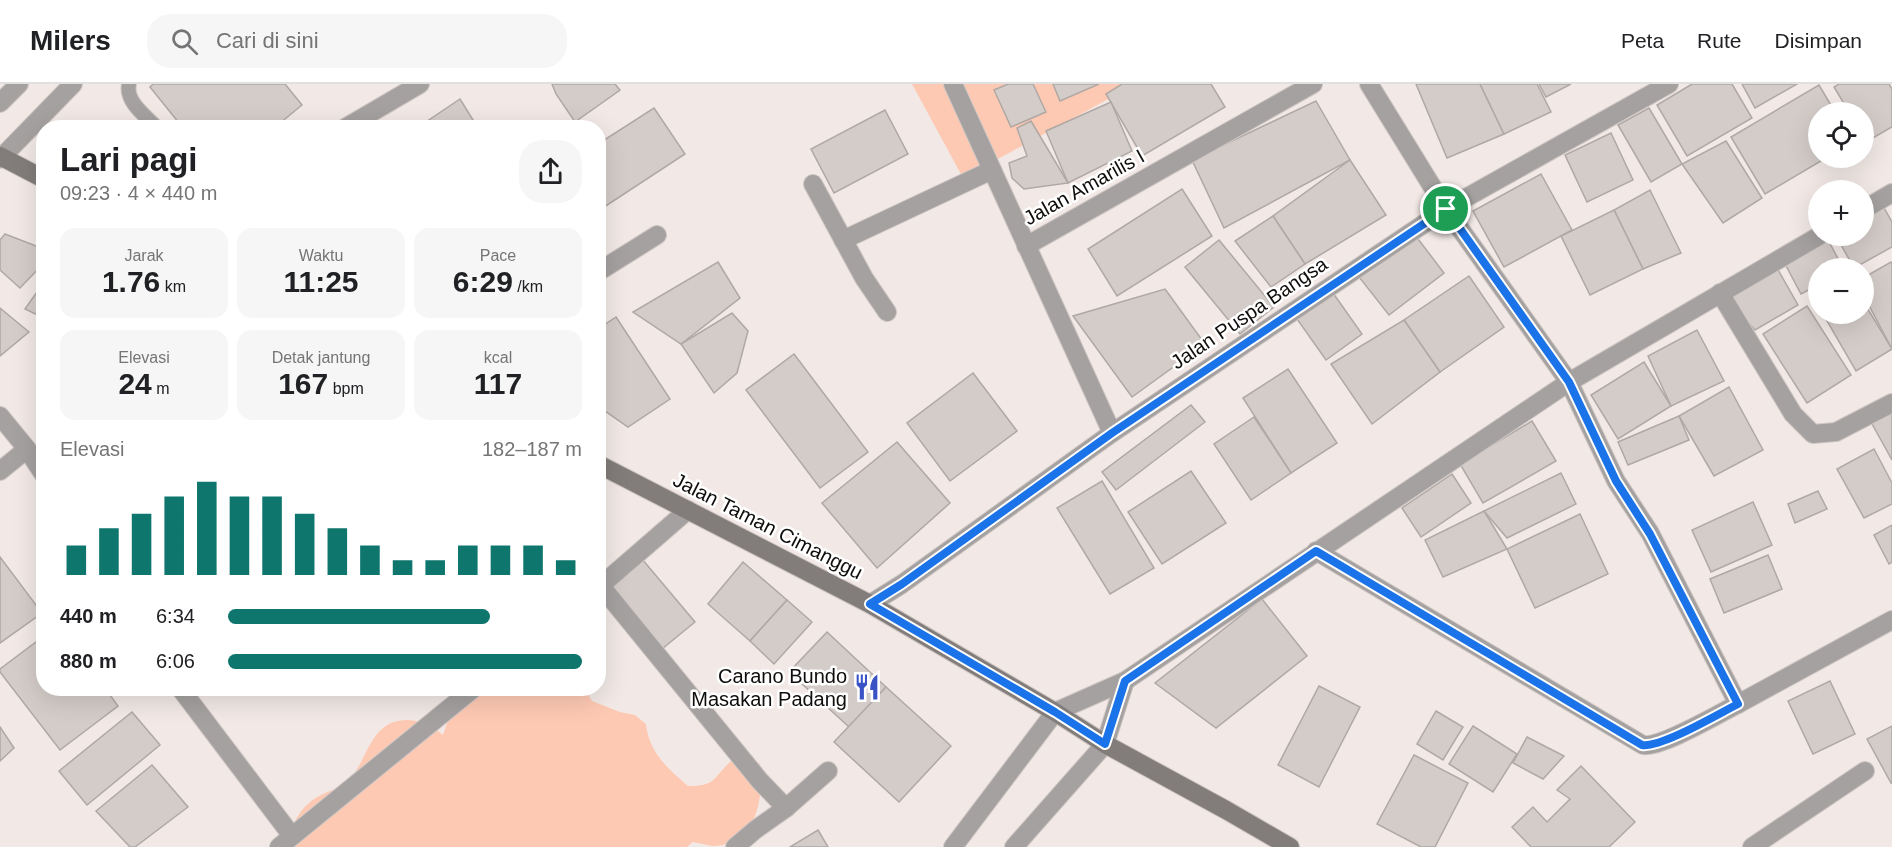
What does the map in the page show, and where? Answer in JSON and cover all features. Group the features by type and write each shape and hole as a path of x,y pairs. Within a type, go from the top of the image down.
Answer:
{"street":[{"path":"0,104 19,84"},
{"path":"38,120 73,84"},
{"path":"359,120 420,84"},
{"path":"953,84 1026,246"},
{"name":"Jalan Amarilis I","path":"1112,433 1026,246 1313,84"},
{"path":"1369,84 1446,209 1569,382 1616,481 1650,534 1738,704"},
{"name":"Jalan Puspa Bangsa","path":"870,604 902,584 1112,433 1446,209 1669,84"},
{"path":"36,122 1,158 36,175"},
{"path":"843,240 992,170"},
{"path":"813,184 864,278 887,312"},
{"path":"1874,204 1892,193"},
{"path":"606,267 657,235"},
{"path":"953,847 1055,712 1125,681 1569,382 1808,242"},
{"path":"1720,293 1793,414 1813,434 1836,432 1892,403"},
{"path":"0,416 36,463"},
{"path":"0,471 27,449"},
{"name":"Jalan Taman Cimanggu","path":"606,468 870,604 1055,712 1105,744 1290,847"},
{"path":"606,582 688,510"},
{"path":"1316,551 1642,745 1650,746 1738,704 1892,620"},
{"path":"606,594 760,781 786,807"},
{"path":"1014,847 1105,744 1125,681"},
{"path":"186,696 286,841 464,696"},
{"path":"735,847 828,771"},
{"path":"1752,847 1865,771"}],"lane":[{"path":"129,84 130,99 150,120"}],"shaded area":[{"path":"912,84 1136,84 963,178"},
{"path":"478,696 589,696 592,701 635,715 646,724 651,743 660,759 688,786 709,783 732,761 748,755 760,764 761,791 754,818 739,838 727,844 712,846 693,842 687,847 293,847 292,831 302,810 314,799 349,780 377,734 385,727 394,722 416,721 430,726 443,735 451,711 464,700"}],"building":[{"path":"153,84 285,84 302,105 284,120 177,120 150,87"},
{"path":"552,84 615,84 620,90 578,120 574,120"},
{"path":"1008,84 1033,84 1046,112 1011,127 994,90"},
{"path":"1053,84 1099,84 1060,101"},
{"path":"1122,84 1211,84 1225,107 1142,156 1106,94"},
{"path":"1416,84 1480,84 1504,134 1447,158"},
{"path":"1480,84 1537,84 1551,112 1504,134"},
{"path":"1539,84 1571,84 1546,97"},
{"path":"1692,84 1732,84 1752,118 1687,156 1657,105"},
{"path":"1742,84 1797,84 1755,108"},
{"path":"1839,84 1889,84 1892,89 1892,127 1874,137 1874,102 1843,102 1834,87"},
{"path":"1819,85 1829,102 1808,102 1809,168 1765,194 1731,137"},
{"path":"460,99 473,120 429,120"},
{"path":"1316,101 1350,160 1224,228 1192,160"},
{"path":"1111,102 1132,151 1068,183 1046,131"},
{"path":"654,108 685,154 606,206 606,139"},
{"path":"1649,108 1682,164 1651,182 1618,125"},
{"path":"885,110 908,154 834,193 811,149"},
{"path":"1031,121 1068,183 1024,189 1012,178 1009,163 1027,156 1017,128"},
{"path":"1611,133 1633,180 1587,202 1565,155"},
{"path":"1726,141 1762,198 1723,223 1682,164"},
{"path":"1350,160 1386,215 1305,264 1273,216"},
{"path":"1541,174 1572,230 1504,267 1473,211"},
{"path":"1182,189 1212,236 1117,296 1088,249"},
{"path":"1650,190 1681,253 1643,269 1614,210"},
{"path":"1883,206 1892,222 1892,247 1872,258 1848,258 1842,246 1874,246 1874,211"},
{"path":"1614,210 1643,269 1590,295 1561,236"},
{"path":"1273,216 1305,264 1271,287 1235,241"},
{"path":"5,234 36,246 36,271 20,288 0,270 0,240"},
{"path":"1415,235 1444,273 1389,315 1359,277"},
{"path":"1219,240 1274,307 1240,334 1185,267"},
{"path":"1813,246 1831,246 1838,258 1808,258 1808,290 1801,294 1784,262"},
{"path":"718,262 740,298 681,344 633,312"},
{"path":"1891,262 1892,264 1892,349 1874,315 1874,272"},
{"path":"1777,268 1798,305 1755,330 1724,297"},
{"path":"1469,276 1504,327 1440,372 1404,320"},
{"path":"1165,289 1205,344 1132,397 1073,316"},
{"path":"36,293 36,314 25,309"},
{"path":"1333,293 1362,334 1326,360 1297,319"},
{"path":"1807,306 1808,324 1818,324 1851,375 1807,403 1763,334"},
{"path":"0,308 29,332 0,356"},
{"path":"732,313 748,331 737,373 714,393 681,344"},
{"path":"616,317 670,399 628,427 606,412 606,324"},
{"path":"1874,319 1892,349 1856,371 1829,324 1874,324"},
{"path":"1404,320 1440,372 1372,424 1331,364"},
{"path":"1697,330 1724,381 1671,406 1648,356"},
{"path":"794,354 868,452 820,488 746,390"},
{"path":"1644,362 1671,406 1618,439 1591,395"},
{"path":"1288,369 1337,443 1291,473 1243,398"},
{"path":"973,373 1017,431 950,481 907,423"},
{"path":"1729,387 1763,450 1714,476 1679,416"},
{"path":"1191,405 1205,422 1116,490 1102,472"},
{"path":"1892,411 1892,460 1871,422"},
{"path":"1679,416 1689,440 1628,465 1618,442"},
{"path":"1254,417 1291,473 1251,500 1214,444"},
{"path":"1532,421 1556,461 1483,503 1460,464"},
{"path":"897,442 950,503 877,568 822,503"},
{"path":"1874,449 1892,483 1892,504 1864,518 1837,469"},
{"path":"1191,471 1226,523 1162,564 1128,512"},
{"path":"1561,473 1576,504 1507,538 1484,511"},
{"path":"1452,474 1471,503 1421,537 1402,508"},
{"path":"1102,481 1154,568 1110,594 1057,508"},
{"path":"1818,491 1827,509 1795,523 1788,504"},
{"path":"1753,502 1772,545 1711,572 1692,530"},
{"path":"1484,511 1507,549 1443,577 1425,540"},
{"path":"1580,514 1608,574 1535,608 1507,549"},
{"path":"1892,525 1892,562 1889,564 1874,535"},
{"path":"1768,555 1782,589 1724,613 1710,579"},
{"path":"0,557 36,605 36,617 0,643"},
{"path":"642,559 695,622 662,649 609,586"},
{"path":"743,562 787,600 750,641 708,604"},
{"path":"1262,599 1307,656 1216,728 1155,683"},
{"path":"787,600 812,622 774,664 750,641"},
{"path":"827,632 886,687 849,727 789,672"},
{"path":"36,642 36,696 111,696 118,706 60,750 0,669"},
{"path":"1830,681 1855,734 1813,754 1788,701"},
{"path":"1319,686 1360,707 1319,787 1278,765"},
{"path":"886,687 951,746 899,802 834,742"},
{"path":"1436,711 1463,727 1443,760 1417,744"},
{"path":"132,712 160,745 87,805 59,771"},
{"path":"1473,726 1517,754 1493,792 1449,764"},
{"path":"1892,726 1892,783 1891,783 1867,739"},
{"path":"0,727 14,748 0,761"},
{"path":"1527,737 1564,756 1543,779 1513,763"},
{"path":"1414,755 1468,783 1435,847 1421,847 1377,824"},
{"path":"152,765 188,807 135,847 130,847 96,811"},
{"path":"1581,766 1635,822 1609,847 1531,847 1512,827 1533,807 1547,822 1570,799 1557,790"},
{"path":"818,830 828,847 790,847"}],"place":[{"name":"Carano Bundo Masakan Padang","path":"867,687"}],"route":[{"path":"1446,209 1569,382 1616,481 1650,534 1738,704 1666,740 1650,746 1642,745 1316,551 1125,681 1105,744 1055,712 870,604 902,584 1112,433 1446,209"}]}
